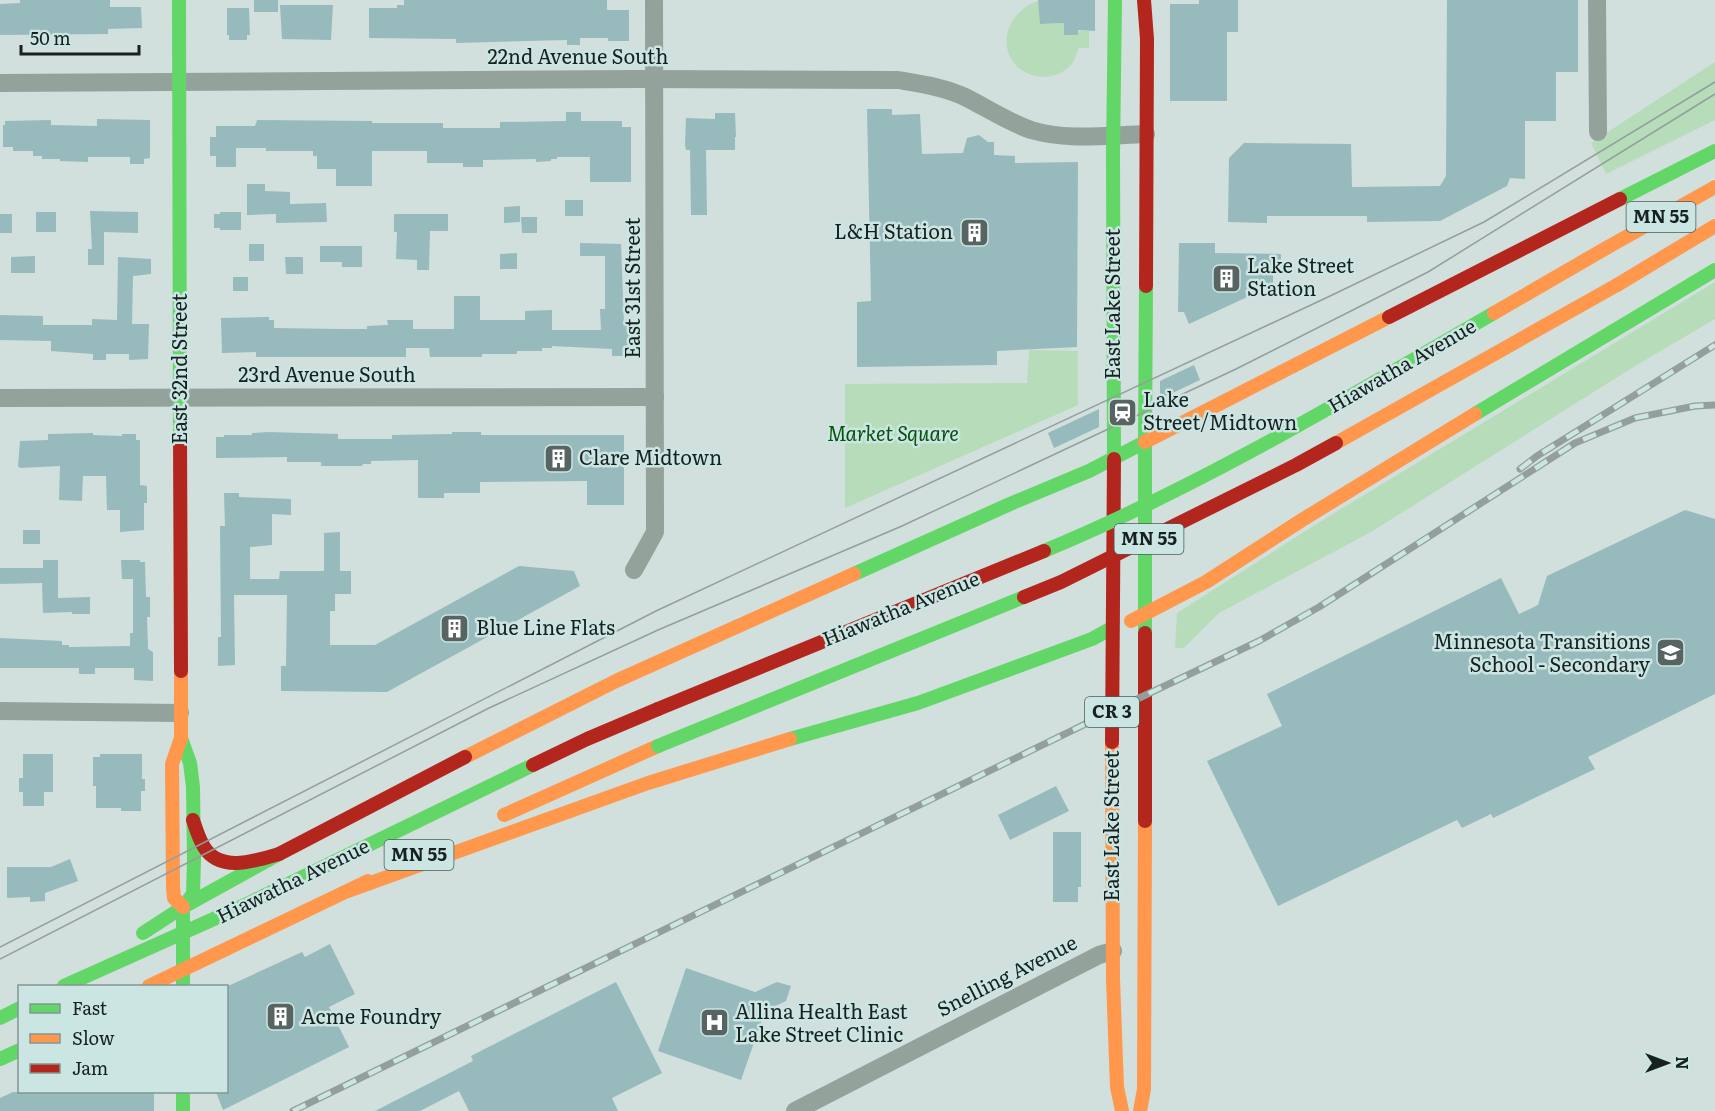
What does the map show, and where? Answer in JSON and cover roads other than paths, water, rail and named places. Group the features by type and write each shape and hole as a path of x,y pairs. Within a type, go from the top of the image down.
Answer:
{"main road":[{"name":"East 32nd Street","path":"179,0 180,713 181,738 190,763 193,787 193,894 183,907 183,985"},
{"name":"East Lake Street","path":"1115,0 1113,951 1117,1087 1122,1111"},
{"name":"East Lake Street","path":"1140,1111 1144,1089 1145,973 1147,39 1144,0"},
{"path":"66,985 183,907 507,735 616,681 1114,459 1715,151"},
{"name":"Hiawatha Avenue","path":"67,985 182,933 587,739 1095,530 1126,515 1294,429 1715,187"},
{"name":"Hiawatha Avenue","path":"496,819 658,746 1061,582 1296,465 1617,285 1715,226"},
{"path":"348,891 648,783 747,751 918,703 1092,639 1146,614 1206,580 1715,270"},
{"name":"East 32nd Street","path":"181,738 172,764 173,870 174,898 183,907"},
{"path":"193,820 208,852 225,861 248,863 279,854"},
{"name":"Hiawatha Avenue","path":"153,985 453,839"},
{"path":"0,1018 18,1009"},
{"path":"0,1059 18,1051"},
{"path":"183,1093 183,1111"}],"street":[{"name":"East 31st Street","path":"634,570 654,532 654,0"},
{"path":"1597,0 1598,132"},
{"name":"22nd Avenue South","path":"0,83 655,79 898,80 933,86 963,96 1008,121 1033,130 1058,135 1146,134"},
{"name":"23rd Avenue South","path":"0,398 655,396"},
{"path":"0,711 180,713"},
{"name":"Snelling Avenue","path":"795,1111 1099,955 1113,951"}],"tram line":[{"path":"0,947 656,611 1484,222 1715,82"},
{"path":"0,959 489,708 658,630 902,526 1236,369 1428,272 1715,94"}],"railway":[{"path":"1520,469 1537,456 1715,345"},
{"path":"293,1111 1259,641 1319,607 1575,443 1635,418 1695,406 1715,405"}],"place":[{"name":"L&H Station","path":"974,232"},
{"name":"Lake Street Station","path":"1226,278"},
{"name":"Lake Street/Midtown","path":"1122,412"},
{"name":"Clare Midtown","path":"558,458"},
{"name":"Blue Line Flats","path":"455,628"},
{"name":"Minnesota Transitions School - Secondary","path":"1671,653"},
{"name":"Acme Foundry","path":"280,1017"},
{"name":"Allina Health East Lake Street Clinic","path":"714,1023"}],"park label":[{"name":"Market Square","path":"893,434"}]}
